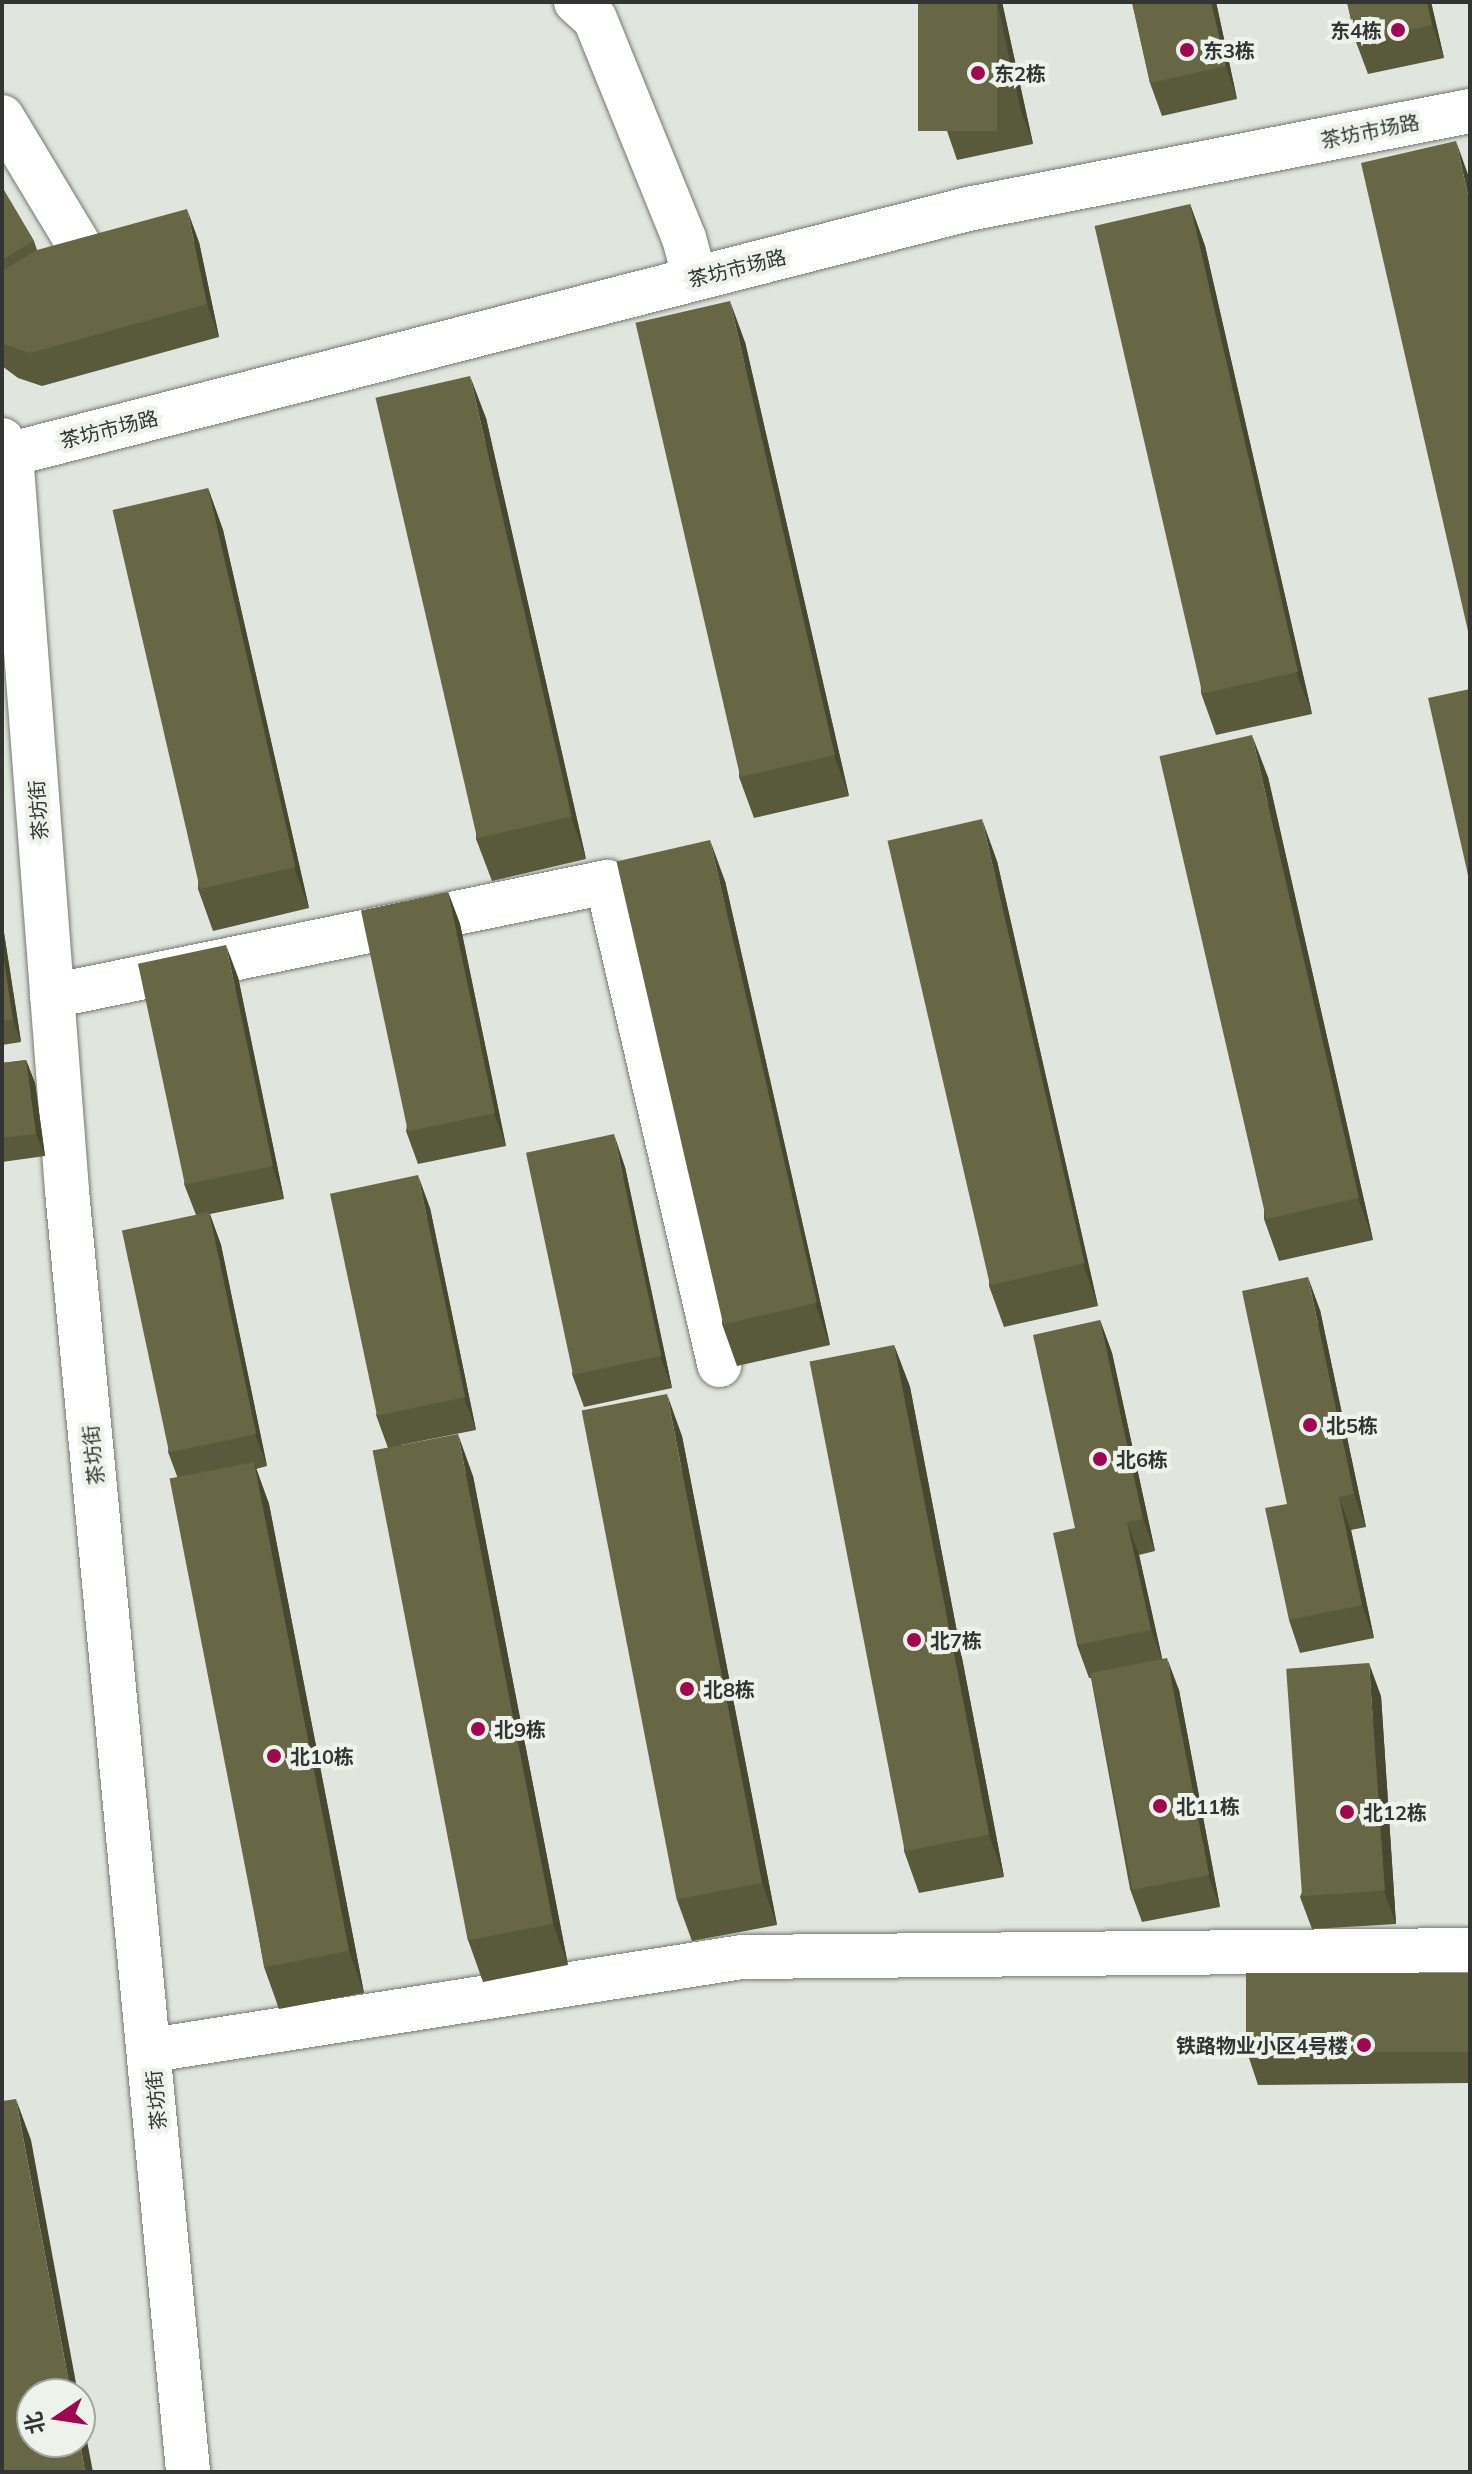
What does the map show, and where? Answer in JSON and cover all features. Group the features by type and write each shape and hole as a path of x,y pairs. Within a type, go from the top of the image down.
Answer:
{"street":[{"path":"576,2 595,19 684,238 695,279"},
{"name":"茶坊市场路","path":"6,447 968,209 1470,111"},
{"path":"2,117 85,255"},
{"name":"茶坊街","path":"6,447 52,996 152,2050 188,2472"},
{"path":"52,996 607,882 719,1365"},
{"path":"152,2050 742,1957 1470,1950"}],"building":[{"name":"东2栋","path":"918,2 997,2 997,131 918,131"},
{"name":"东3栋","path":"1132,2 1211,2 1226,66 1150,83"},
{"path":"1347,2 1427,2 1432,25 1356,42"},
{"path":"1456,141 1470,204 1468,631 1361,163"},
{"path":"2,187 34,241 2,260"},
{"path":"1190,204 1298,672 1202,694 1095,226"},
{"path":"187,209 207,304 30,353 2,342 2,271 37,250"},
{"path":"730,301 835,755 740,777 635,323"},
{"path":"470,376 572,816 477,838 375,398"},
{"path":"208,488 296,867 200,889 113,510"},
{"path":"1470,689 1470,884 1428,698"},
{"path":"1252,735 1359,1198 1266,1219 1159,756"},
{"path":"982,819 1085,1263 990,1285 887,841"},
{"path":"710,840 817,1303 723,1324 616,862"},
{"path":"448,892 495,1113 408,1132 361,911"},
{"path":"226,945 273,1166 185,1185 138,964"},
{"path":"2,948 13,1020 2,1021"},
{"path":"26,1060 36,1134 2,1138 2,1063"},
{"path":"614,1134 661,1356 573,1375 526,1153"},
{"path":"418,1175 465,1397 377,1416 330,1194"},
{"path":"209,1212 256,1434 169,1453 122,1231"},
{"name":"北5栋","path":"1308,1277 1354,1494 1339,1497 1362,1605 1289,1620 1265,1508 1287,1504 1242,1291"},
{"name":"北6栋","path":"1100,1320 1143,1519 1127,1522 1151,1630 1077,1645 1053,1533 1075,1528 1033,1335"},
{"name":"北7栋","path":"894,1345 989,1835 905,1851 810,1361"},
{"name":"北8栋","path":"667,1394 762,1883 677,1899 582,1411"},
{"name":"北9栋","path":"458,1434 553,1924 468,1940 373,1451"},
{"name":"北10栋","path":"254,1462 349,1951 265,1967 170,1478"},
{"name":"北11栋","path":"1167,1658 1209,1875 1133,1890 1090,1673"},
{"name":"北12栋","path":"1369,1663 1385,1890 1302,1896 1286,1669"},
{"path":"1246,1973 1470,1973 1470,2052 1246,2052"},
{"path":"16,2099 68,2378 16,2378 16,2458 83,2458 85,2472 2,2472 2,2101"}],"place":[{"name":"东4栋","path":"1398,30"},
{"name":"东3栋","path":"1187,50"},
{"name":"东2栋","path":"978,73"},
{"name":"北5栋","path":"1310,1425"},
{"name":"北6栋","path":"1100,1459"},
{"name":"北7栋","path":"914,1640"},
{"name":"北8栋","path":"687,1689"},
{"name":"北9栋","path":"478,1729"},
{"name":"北10栋","path":"274,1756"},
{"name":"北11栋","path":"1160,1806"},
{"name":"北12栋","path":"1347,1812"},
{"name":"铁路物业小区4号楼","path":"1364,2045"}]}
